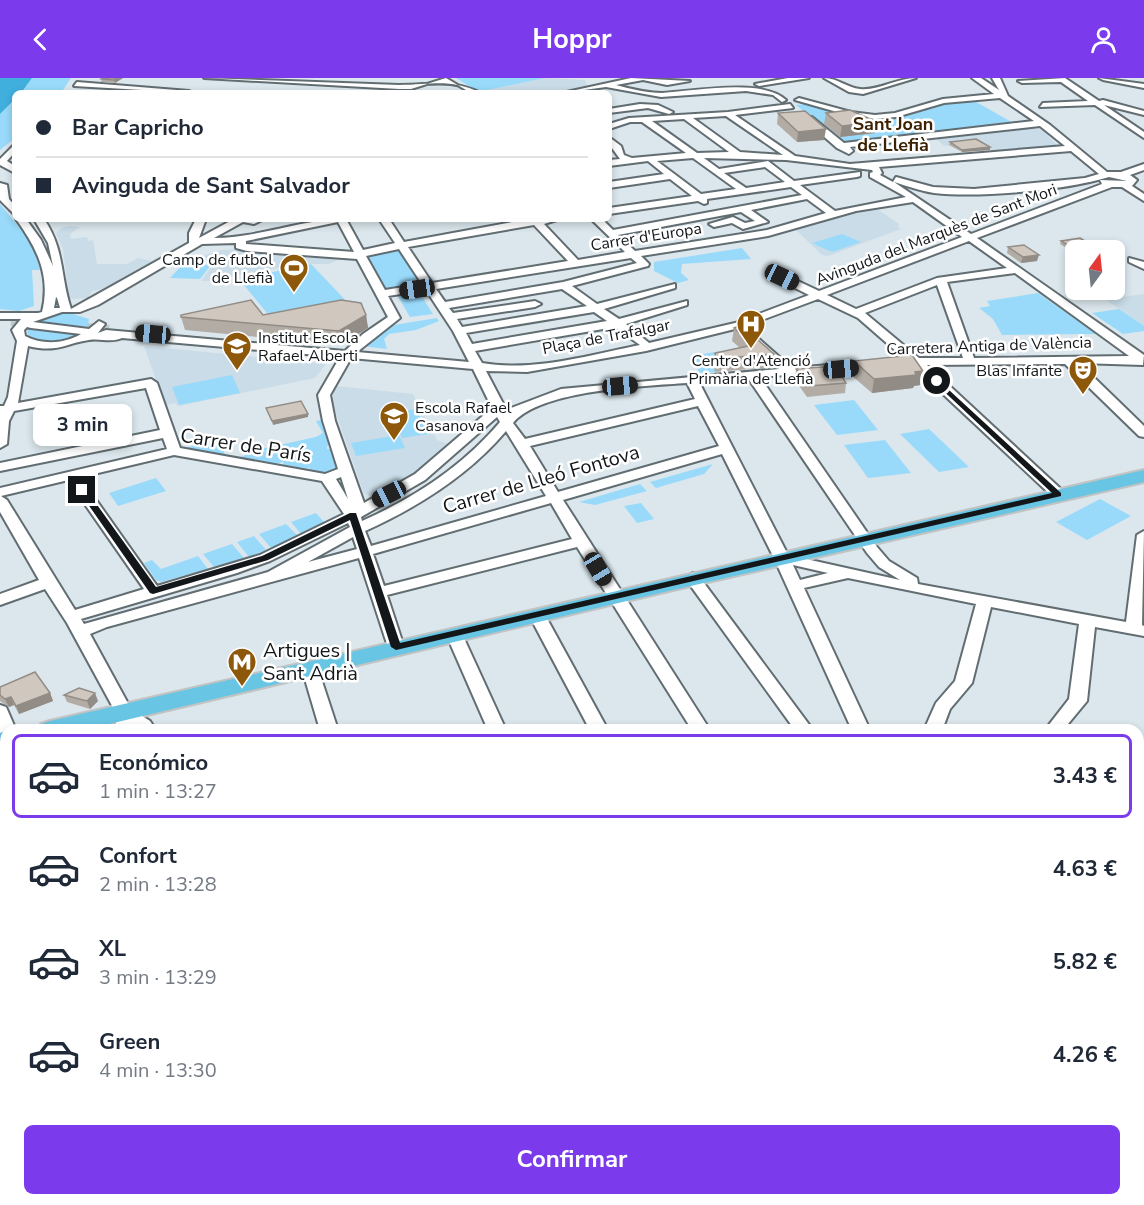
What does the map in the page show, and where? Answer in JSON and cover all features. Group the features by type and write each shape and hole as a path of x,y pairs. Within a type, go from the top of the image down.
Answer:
{"main road":[{"path":"106,724 125,722 396,647 1144,476"}],"street":[{"path":"208,78 411,87 442,78"},
{"path":"449,78 470,90"},
{"path":"606,85 634,78"},
{"path":"580,90 643,78 667,83 693,80"},
{"path":"606,85 654,95 680,93 722,83 757,84 805,78"},
{"path":"828,78 863,92 890,82 912,78"},
{"path":"882,78 890,82"},
{"path":"976,78 1041,123 1072,148 1104,179"},
{"path":"1102,78 1144,85"},
{"path":"1133,78 1144,85"},
{"path":"1022,81 1061,79 1144,136"},
{"path":"770,83 790,102 875,117 896,115 943,101 1001,95 1005,93 997,80"},
{"path":"78,81 145,90"},
{"path":"863,82 875,88"},
{"path":"770,83 840,146 1143,360"},
{"path":"164,90 174,84"},
{"path":"612,126 644,119 728,114 819,94"},
{"path":"1043,105 1093,101 1144,113"},
{"path":"612,111 653,105 661,106 676,118"},
{"path":"728,114 791,156"},
{"path":"686,117 736,153"},
{"path":"644,119 744,191"},
{"path":"840,146 1041,123"},
{"path":"928,136 952,158"},
{"path":"612,143 625,160"},
{"path":"840,146 857,169"},
{"path":"612,162 736,153 791,156 873,170 952,158 1072,148"},
{"path":"12,150 2,162 12,170"},
{"path":"650,159 713,209"},
{"path":"723,170 766,163 833,214"},
{"path":"612,211 792,183 857,169"},
{"path":"1127,180 1144,169"},
{"path":"873,170 914,186 966,192 1104,179 1127,180 1144,184"},
{"path":"737,178 778,173"},
{"path":"612,185 672,176"},
{"name":"Avinguda del Marquès de Sant Mori","path":"736,323 967,236 1104,179"},
{"path":"1127,180 1144,198"},
{"path":"7,185 4,199 12,208"},
{"path":"611,233 810,196"},
{"name":"Carrer d'Europa","path":"382,294 719,241 791,228 870,205 914,199"},
{"path":"630,208 650,226"},
{"path":"701,226 733,220 743,226 764,222 742,208"},
{"path":"753,216 786,208"},
{"path":"691,217 719,241"},
{"path":"24,222 36,237 46,259 51,302 37,319"},
{"path":"41,222 56,248 62,300 71,310 102,325 227,342"},
{"path":"200,222 194,233 210,243"},
{"path":"210,243 214,236 235,222"},
{"path":"102,325 102,304 210,243 242,242 323,222"},
{"path":"343,222 394,318 348,354 329,382 324,402 357,503 355,522"},
{"path":"386,222 459,331 510,428 555,497 579,541 697,724"},
{"path":"242,242 240,246 247,248 360,255 524,222"},
{"path":"537,222 576,264"},
{"path":"442,306 564,285 644,264 599,222"},
{"path":"8,325 94,303 172,256 210,243 270,234"},
{"path":"172,256 188,255"},
{"path":"1139,259 1144,266"},
{"path":"855,313 941,280 1016,270"},
{"path":"782,277 855,313 914,362 1058,494"},
{"path":"941,280 970,362"},
{"path":"564,285 644,342"},
{"path":"459,331 595,308 671,286"},
{"path":"469,348 616,323 683,303"},
{"path":"450,317 535,304"},
{"path":"8,325 37,319 85,332 227,342 478,366"},
{"path":"736,323 790,373"},
{"name":"Plaça de Trafalgar","path":"478,366 485,363 551,358 736,323"},
{"name":"Plaça de Trafalgar","path":"478,366 487,370 527,368 677,340 736,323"},
{"path":"8,325 46,345"},
{"path":"0,444 3,416 15,389 23,357 8,325"},
{"path":"23,357 46,345 102,325"},
{"path":"1066,358 1144,433"},
{"name":"Carretera Antiga de València","path":"691,379 914,362 1066,358 1143,360"},
{"path":"752,375 863,539 884,564 925,588"},
{"path":"500,408 516,411 561,393 691,379 782,558 858,724"},
{"path":"3,416 151,383 166,433 174,451"},
{"path":"0,387 15,389"},
{"path":"522,444 704,401"},
{"path":"76,624 101,623 274,574 420,477 500,408"},
{"path":"76,624 153,591 265,558 355,522 401,509 440,484 510,428 516,411"},
{"path":"0,467 166,433"},
{"name":"Carrer de Lleó Fontova","path":"274,574 366,551 728,448"},
{"name":"Carrer de París","path":"0,500 174,451 326,477 345,471"},
{"path":"326,477 334,484 344,507 355,522 380,592 396,647"},
{"path":"82,490 153,591"},
{"path":"0,500 48,582 76,624 125,722"},
{"path":"782,558 848,574 1139,630 1144,535"},
{"path":"380,592 579,541"},
{"path":"793,586 822,577 848,574 884,564"},
{"path":"693,578 800,724"},
{"path":"0,600 48,582"},
{"path":"935,724 942,707 963,683 985,600"},
{"path":"537,615 596,724"},
{"path":"1059,724 1078,701 1088,620"},
{"path":"454,634 494,724"},
{"path":"310,669 327,724"}],"shaded area":[{"path":"0,78 32,78 23,90 12,90 12,102 0,114"},
{"path":"32,78 71,78 63,90 23,90"},
{"path":"456,78 545,78 488,90 475,90"},
{"path":"545,78 585,80 587,86 568,90 488,90"},
{"path":"971,99 1015,124 845,144 796,105 816,105 881,119 943,103"},
{"path":"12,102 12,140 0,150 0,114"},
{"path":"1028,127 1042,130 1057,145 996,152 976,142 944,146 935,137"},
{"path":"0,204 12,219 12,222 15,222 32,243 40,270 32,270 34,306 19,311 0,309"},
{"path":"874,207 899,224 898,227 901,229 828,256 822,255 795,229"},
{"path":"63,227 80,227 70,234 71,239 87,237 88,241 93,240 97,264 127,264 138,258 152,261 106,288 92,291 88,298 72,299 69,297 63,249 56,233"},
{"path":"842,234 861,242 832,252 812,243"},
{"path":"398,247 424,285 384,291 364,255"},
{"path":"742,248 751,259 682,264 681,273 689,280 678,283 654,271 654,262"},
{"path":"241,249 342,258 329,264 298,264 209,281 201,281 216,261 189,260 222,250"},
{"path":"183,264 211,265 200,279 170,278"},
{"name":"Camp de futbol de Llefià","path":"311,264 352,307 276,324 239,279"},
{"path":"419,292 433,314 410,317 397,295"},
{"path":"1038,293 1096,334 1002,335 993,319 979,308 990,306 987,301"},
{"path":"1144,294 1144,326 1106,300 1125,300 1125,296"},
{"path":"1119,309 1144,326 1144,331 1123,334 1092,313"},
{"path":"70,313 89,319 88,327 35,322 52,315"},
{"path":"437,318 439,321 416,330 389,334 384,339 387,349 362,346 394,325"},
{"path":"30,326 83,331 64,339 49,341 29,336 27,332"},
{"name":"Institut Escola Rafael Alberti","path":"144,346 326,364 315,378 178,406 176,403 165,405"},
{"path":"739,348 749,358 713,365 716,372 699,373 691,356"},
{"path":"232,375 240,393 179,405 172,387"},
{"name":"Escola Rafael Casanova","path":"335,386 413,394 437,440 448,444 416,472 374,496 364,494 332,402"},
{"path":"854,400 878,430 837,435 814,405"},
{"path":"416,409 428,434 402,438 391,413"},
{"path":"321,420 330,445 327,449 331,449 337,467 334,470 324,472 309,470 310,466 307,470 282,466 284,462 276,465 238,458 254,452 268,451 256,450 316,437 323,433 316,421"},
{"path":"929,429 969,467 939,472 900,434"},
{"path":"399,435 405,448 356,456 351,443"},
{"path":"221,440 225,455 187,448 188,447"},
{"path":"885,440 911,473 868,478 844,445"},
{"path":"713,464 704,474 656,488 650,482"},
{"path":"156,478 166,491 118,506 109,493"},
{"path":"640,484 647,491 595,505 579,502"},
{"path":"1100,499 1131,516 1087,540 1056,522"},
{"path":"641,503 654,519 637,523 624,506"},
{"path":"316,513 324,522 301,534 291,522"},
{"path":"286,524 297,535 271,548 259,534"},
{"path":"254,536 266,550 249,557 237,542"},
{"path":"232,544 244,558 214,567 203,554"},
{"path":"198,556 208,569 161,582 156,580 144,563 152,560 161,569"}],"building":[{"path":"102,78 118,78 114,80"},
{"path":"850,110 877,122 842,126 826,113"},
{"path":"805,111 826,129 798,132 778,113"},
{"path":"976,139 990,147 962,150 950,142"},
{"path":"1024,245 1039,255 1023,257 1008,247"},
{"path":"251,300 263,315 341,300 361,303 366,315 339,331 181,317 181,315"},
{"path":"741,325 774,354 716,359 715,353 753,345 734,328"},
{"path":"912,355 923,371 915,372 916,375 874,379 854,361"},
{"path":"835,366 846,383 809,386 796,369"},
{"path":"301,401 308,414 272,421 266,408"},
{"path":"35,672 50,693 16,706 11,697 5,699 0,695 0,687"},
{"path":"79,688 95,693 87,701 64,695"}],"tunnel":[{"path":"11,321 34,323"},
{"path":"87,328 109,330"}],"place":[{"name":"Camp de futbol de Llefià","path":"294,294"},
{"name":"Centre d'Atenció Primària de Llefià","path":"751,350"},
{"name":"Institut Escola Rafael Alberti","path":"237,372"},
{"name":"Blas Infante","path":"1083,396"},
{"name":"Escola Rafael Casanova","path":"394,442"},
{"name":"Artigues | Sant Adrià","path":"242,688"}],"district":[{"name":"Sant Joan de Llefià","path":"893,134"}],"route":[{"path":"82,490 153,591 232,570 265,558 353,515 380,592 396,647 1058,494 937,381"}]}
